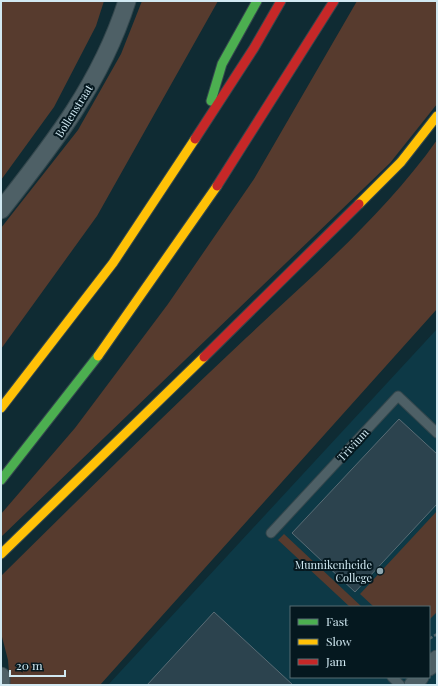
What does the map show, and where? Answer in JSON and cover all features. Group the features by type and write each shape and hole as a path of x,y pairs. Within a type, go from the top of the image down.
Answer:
{"highway":[{"path":"204,126 222,64 257,1"},
{"path":"1,408 113,263 204,126 254,48 281,1"},
{"path":"1,480 110,342 227,172 334,1"},
{"path":"1,554 271,292 401,162 437,116"}],"street":[{"name":"Bollenstraat","path":"1,210 58,138 76,110 107,54 127,1"},
{"path":"1,676 1,685"}],"lane":[{"name":"Trivium","path":"271,534 398,396 437,433"}],"shaded area":[{"path":"1,1 104,1 96,26 54,107 1,180"},
{"path":"142,1 218,1 97,216 1,349 1,228 78,130 121,54"},
{"path":"357,1 437,1 437,104 390,163 1,537 1,514 75,428 168,304 254,179"},
{"path":"437,140 437,309 100,685 10,685 8,660 1,633 1,576 184,397 371,219 394,194"},
{"path":"437,329 437,685 108,685"},
{"path":"437,511 437,612 430,619 430,606 373,606 360,594"},
{"path":"284,534 361,606 349,606 278,540"}],"building":[{"name":"Munnikenheide College","path":"399,419 437,454 437,504 355,592 292,533"},
{"path":"214,612 293,685 147,685"}],"traffic: fast":[{"path":"211,101 222,64 257,1"},
{"path":"1,480 98,356"}],"traffic: slow":[{"path":"359,204 401,162 437,116"},
{"path":"1,408 113,263 195,139"},
{"path":"98,356 217,186"},
{"path":"1,554 204,357"}],"traffic: jam":[{"path":"195,139 254,48 281,1"},
{"path":"217,186 334,1"},
{"path":"204,357 359,204"}],"place":[{"name":"Munnikenheide College","path":"380,571"}]}
